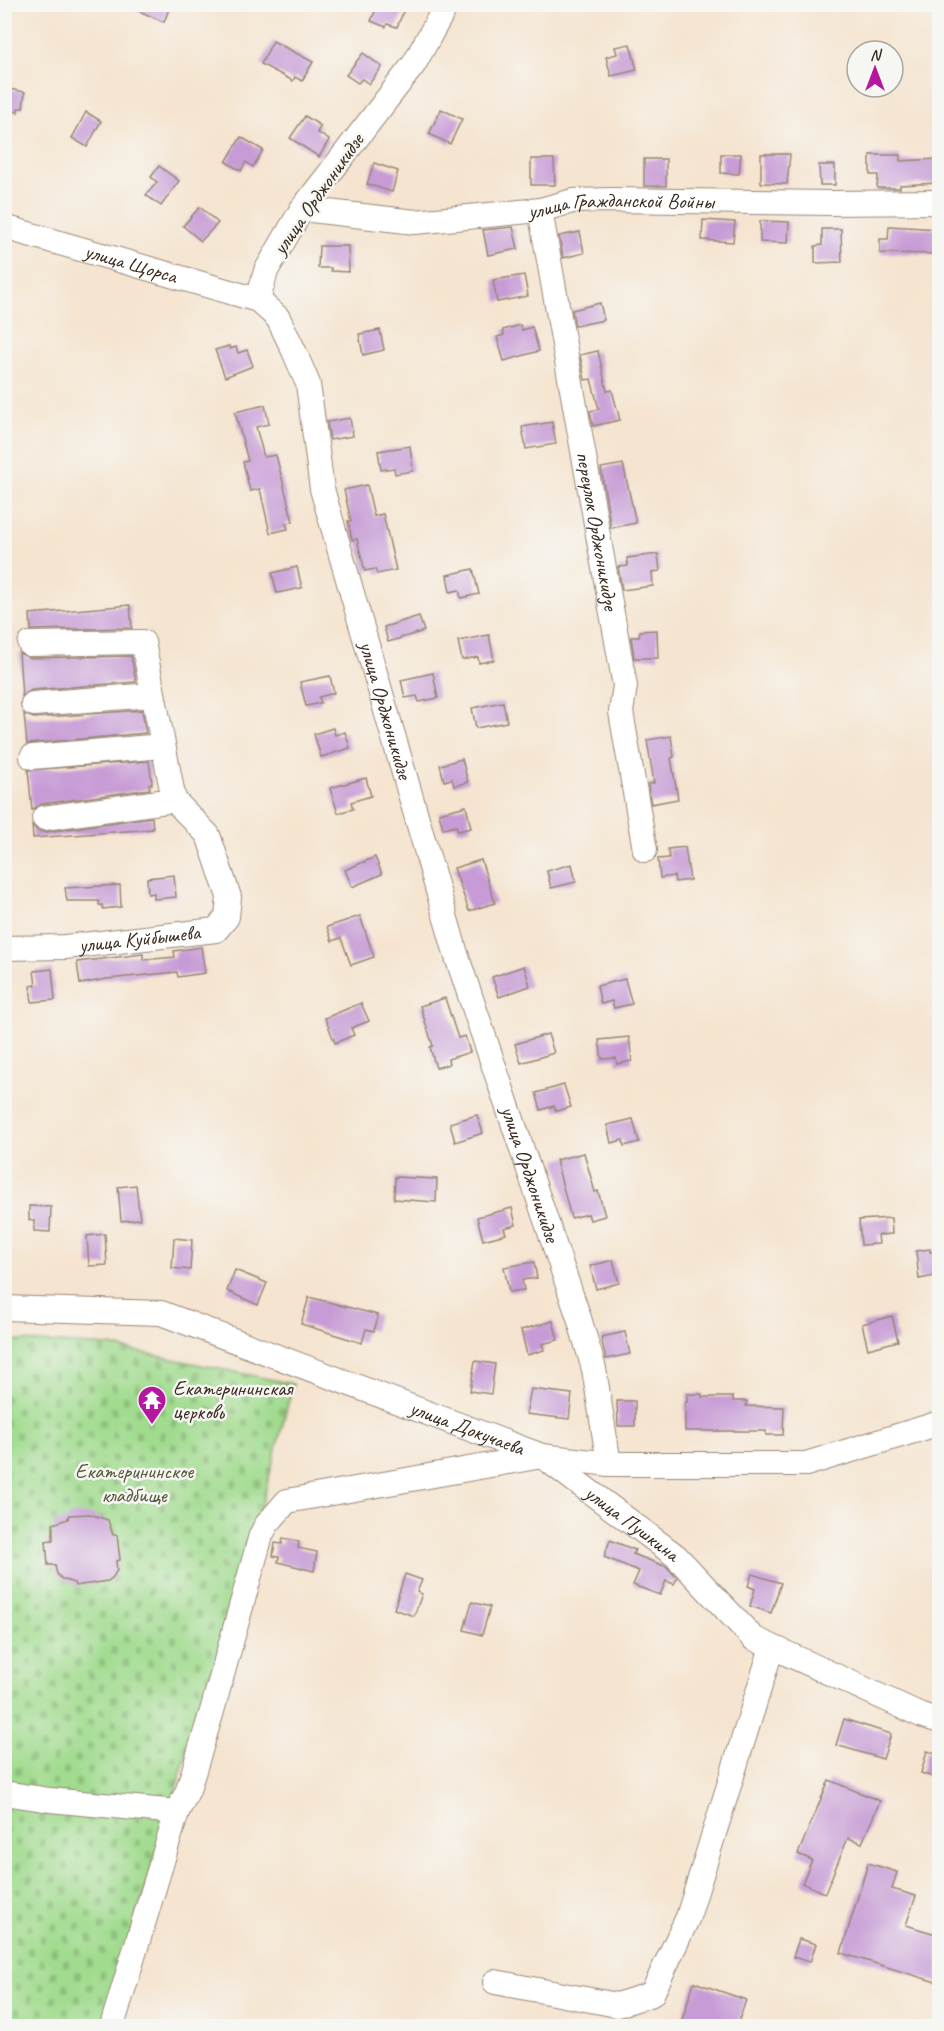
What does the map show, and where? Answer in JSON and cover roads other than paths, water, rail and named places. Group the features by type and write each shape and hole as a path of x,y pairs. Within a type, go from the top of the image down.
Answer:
{"street":[{"name":"улица Орджоникидзе","path":"447,4 414,64 302,208 266,271 258,300 278,318 308,384 322,489 457,957 579,1318 594,1369 609,1464"},
{"name":"улица Гражданской Войны","path":"302,208 415,222 540,210 573,201 939,202"},
{"name":"переулок Орджоникидзе","path":"540,210 625,686 621,712 645,850"},
{"name":"улица Щорса","path":"4,227 258,300"},
{"path":"30,644 143,642 174,800 44,818"},
{"path":"33,704 153,695"},
{"path":"32,757 163,746"},
{"name":"улица Куйбышева","path":"4,948 65,947 216,930 227,917 229,897 208,835 174,800"},
{"name":"улица Докучаева","path":"4,1308 161,1313 542,1456 609,1464 806,1464 939,1423"},
{"path":"112,2026 177,1812 188,1790 209,1722 261,1534 267,1524 287,1501 542,1456"},
{"name":"улица Пушкина","path":"542,1456 676,1556 753,1638 921,1715 939,1721"},
{"path":"495,1982 617,2005 652,1994 688,1917 772,1647"},
{"path":"4,1792 50,1800 177,1812"}],"place":[{"name":"Екатерининская церковь","path":"152,1426"}],"park label":[{"name":"Екатерининское кладбище","path":"134,1483"}]}
